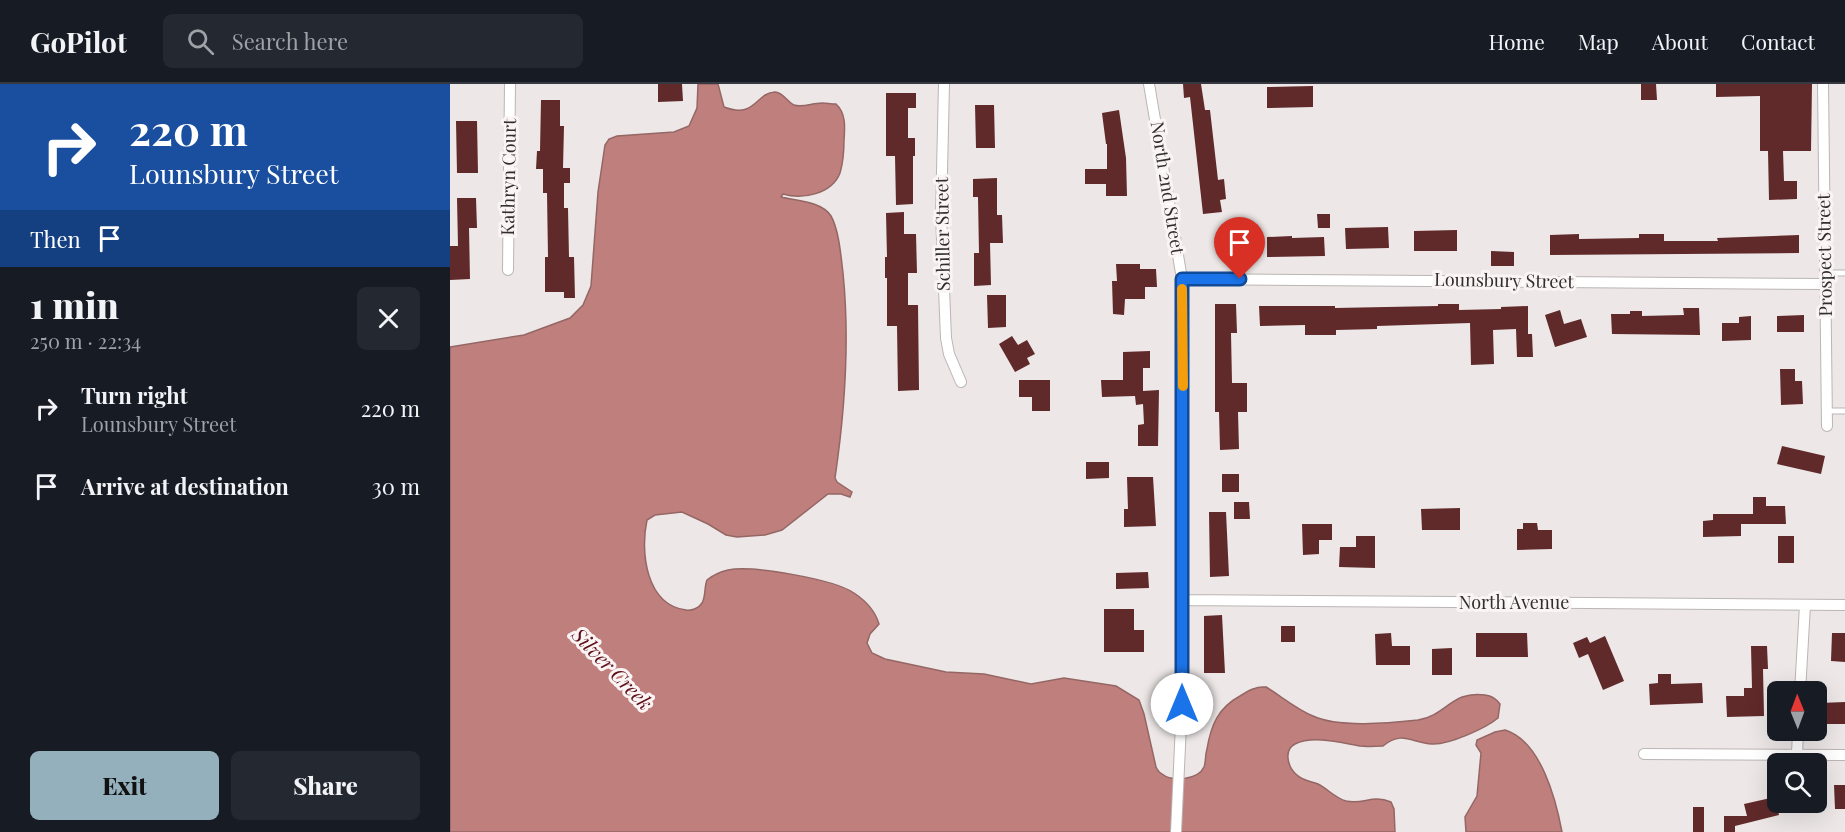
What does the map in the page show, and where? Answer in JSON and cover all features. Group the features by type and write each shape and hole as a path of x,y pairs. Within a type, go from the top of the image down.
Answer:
{"street":[{"name":"Kathryn Court","path":"508,270 510,84"},
{"name":"Schiller Street","path":"944,84 941,215 946,338 949,354 961,382"},
{"name":"North 2nd Street","path":"1149,84 1182,279 1182,704 1176,832"},
{"name":"Prospect Street","path":"1823,84 1827,426"},
{"name":"Lounsbury Street","path":"1182,279 1826,279"},
{"name":"North Avenue","path":"1182,600 1845,605"},
{"path":"1801,681 1805,605"},
{"path":"1644,754 1767,755"},
{"path":"1827,755 1845,755"}],"lane":[{"path":"1826,279 1845,273"},
{"path":"1826,411 1845,411"}],"water":[{"name":"Silver Creek","path":"698,84 718,84 724,107 735,110 749,108 763,96 775,92 794,105 836,104 842,112 845,125 844,152 840,173 836,180 816,194 791,196 783,194 781,197 822,207 831,216 838,236 845,299 846,350 844,401 835,478 837,482 852,492 850,497 828,494 782,530 765,535 737,537 726,535 682,512 655,515 647,520 646,561 654,588 662,598 673,606 686,610 695,609 701,605 707,580 722,572 739,569 792,574 844,588 862,599 875,614 879,624 870,634 867,643 872,653 885,659 946,672 984,674 1031,684 1064,678 1116,686 1139,700 1156,767 1166,777 1178,779 1191,777 1201,771 1205,765 1209,740 1217,718 1232,701 1255,688 1266,687 1313,716 1324,720 1350,723 1379,723 1428,718 1457,700 1474,694 1495,699 1500,704 1498,718 1476,731 1448,742 1432,744 1402,738 1390,741 1383,746 1365,746 1327,740 1310,740 1302,741 1291,747 1288,755 1289,764 1302,779 1318,784 1346,801 1378,799 1391,802 1394,809 1395,832 450,832 450,347 524,335 570,318 583,305 591,286 598,192 605,145 609,139 617,136 674,132 689,126 697,108"},
{"path":"1505,730 1518,736 1528,746 1545,773 1556,804 1562,832 1466,832 1465,817 1477,796 1481,753 1476,745 1477,740"}],"building":[{"path":"658,84 682,84 683,101 658,102"},
{"path":"1183,84 1201,84 1205,110 1210,110 1218,180 1224,179 1226,199 1220,200 1222,212 1203,214 1190,97 1184,98"},
{"path":"1641,84 1656,84 1657,100 1641,100"},
{"path":"1716,84 1812,84 1811,151 1783,151 1784,181 1797,181 1797,199 1769,200 1768,151 1760,151 1760,96 1716,97"},
{"path":"1313,86 1313,107 1267,108 1267,87"},
{"path":"886,93 916,93 916,108 908,108 908,138 915,138 913,204 896,205 895,156 886,156"},
{"path":"541,100 560,100 560,126 564,126 563,168 570,168 570,183 564,183 564,208 568,208 569,257 574,257 575,298 564,298 564,292 545,292 545,257 548,257 547,193 543,193 543,169 536,169 537,151 540,151"},
{"path":"975,105 994,105 995,148 976,148"},
{"path":"1119,110 1126,158 1127,196 1106,196 1106,184 1085,184 1085,169 1107,169 1107,144 1102,113"},
{"path":"456,121 477,121 478,173 457,173"},
{"path":"997,178 997,215 1002,215 1003,243 990,243 991,285 974,286 974,253 979,253 978,197 973,197 973,179"},
{"path":"457,198 476,198 477,228 469,228 470,279 450,280 450,246 458,246"},
{"path":"904,212 904,234 916,234 917,273 908,273 908,305 918,305 919,390 898,391 897,326 887,326 886,213"},
{"path":"1317,214 1330,214 1330,228 1318,228"},
{"path":"1388,227 1389,248 1346,249 1345,228"},
{"path":"1246,230 1247,248 1217,249 1217,231"},
{"path":"1457,230 1457,251 1414,251 1414,231"},
{"path":"1579,234 1579,239 1639,238 1639,234 1664,234 1664,241 1718,241 1717,238 1799,235 1799,253 1550,255 1550,235"},
{"path":"1292,236 1292,238 1324,237 1325,256 1267,257 1267,237"},
{"path":"1491,251 1514,252 1514,266 1491,266"},
{"path":"1116,264 1140,264 1140,269 1156,269 1157,287 1145,287 1145,299 1125,299 1124,315 1113,314 1112,281 1117,281"},
{"path":"987,295 1006,295 1006,327 988,328"},
{"path":"1215,304 1236,304 1237,333 1231,333 1232,383 1247,383 1247,412 1238,412 1239,449 1220,450 1219,412 1215,412"},
{"path":"1438,304 1459,304 1459,310 1528,306 1528,334 1532,334 1533,357 1517,357 1516,329 1493,330 1494,364 1471,365 1470,323 1377,326 1377,329 1336,330 1336,335 1305,335 1305,325 1260,326 1259,306 1335,306 1335,308 1438,306"},
{"path":"1683,308 1699,308 1700,335 1612,334 1611,314 1630,314 1630,311 1642,311 1642,316 1684,315"},
{"path":"1560,310 1564,324 1581,319 1587,337 1555,347 1545,315"},
{"path":"1804,315 1804,332 1777,332 1777,316"},
{"path":"1751,316 1751,340 1722,341 1722,323 1739,323 1739,317"},
{"path":"1012,336 1018,345 1027,340 1035,354 1027,358 1030,364 1015,372 999,344"},
{"path":"1150,351 1150,368 1143,368 1143,391 1159,390 1158,446 1138,446 1138,425 1144,424 1143,404 1136,405 1135,396 1102,397 1101,380 1123,380 1123,352"},
{"path":"1780,369 1795,369 1795,381 1802,381 1803,404 1781,405"},
{"path":"1019,380 1050,380 1050,411 1032,411 1032,397 1019,397"},
{"path":"1782,446 1825,456 1821,474 1777,464"},
{"path":"1086,462 1109,462 1109,478 1086,479"},
{"path":"1222,474 1239,474 1239,492 1222,492"},
{"path":"1127,477 1153,477 1156,526 1124,527 1124,509 1128,509"},
{"path":"1753,497 1766,497 1766,506 1785,506 1786,524 1741,524 1741,536 1703,537 1703,521 1713,520 1713,514 1753,514"},
{"path":"1234,502 1249,502 1250,519 1234,519"},
{"path":"1460,508 1460,530 1422,530 1421,509"},
{"path":"1209,512 1226,512 1229,576 1210,577"},
{"path":"1523,523 1537,523 1538,530 1552,530 1552,549 1517,550 1517,529 1523,529"},
{"path":"1302,524 1332,524 1332,540 1319,540 1319,554 1303,555"},
{"path":"1356,536 1375,536 1375,568 1339,567 1340,547 1356,547"},
{"path":"1778,536 1794,536 1794,563 1778,563"},
{"path":"1148,572 1149,588 1116,589 1116,573"},
{"path":"1104,609 1134,609 1134,630 1144,630 1144,652 1104,652"},
{"path":"1222,615 1225,673 1204,673 1204,616"},
{"path":"1281,626 1295,626 1295,642 1281,642"},
{"path":"1391,633 1392,646 1410,646 1410,665 1376,665 1375,634"},
{"path":"1476,633 1527,633 1528,657 1476,657"},
{"path":"1832,633 1845,633 1845,662 1831,661"},
{"path":"1605,636 1624,681 1603,690 1588,654 1579,658 1573,643 1587,637 1590,643"},
{"path":"1751,646 1767,646 1768,669 1763,669 1764,716 1727,717 1726,696 1744,696 1744,688 1752,688"},
{"path":"1452,648 1452,675 1432,675 1432,649"},
{"path":"1658,674 1671,674 1671,684 1702,683 1703,703 1650,705 1649,684 1658,683"},
{"path":"1845,702 1845,724 1827,724 1827,703"},
{"path":"1834,785 1845,785 1845,809 1835,809"},
{"path":"1767,799 1767,813 1779,813 1779,815 1735,826 1735,832 1724,832 1724,816 1747,816 1744,804"},
{"path":"1693,807 1704,807 1704,832 1693,832"}],"slow traffic":[{"path":"1182,289 1183,386"}],"route":[{"path":"1182,704 1182,279 1240,279"}]}
